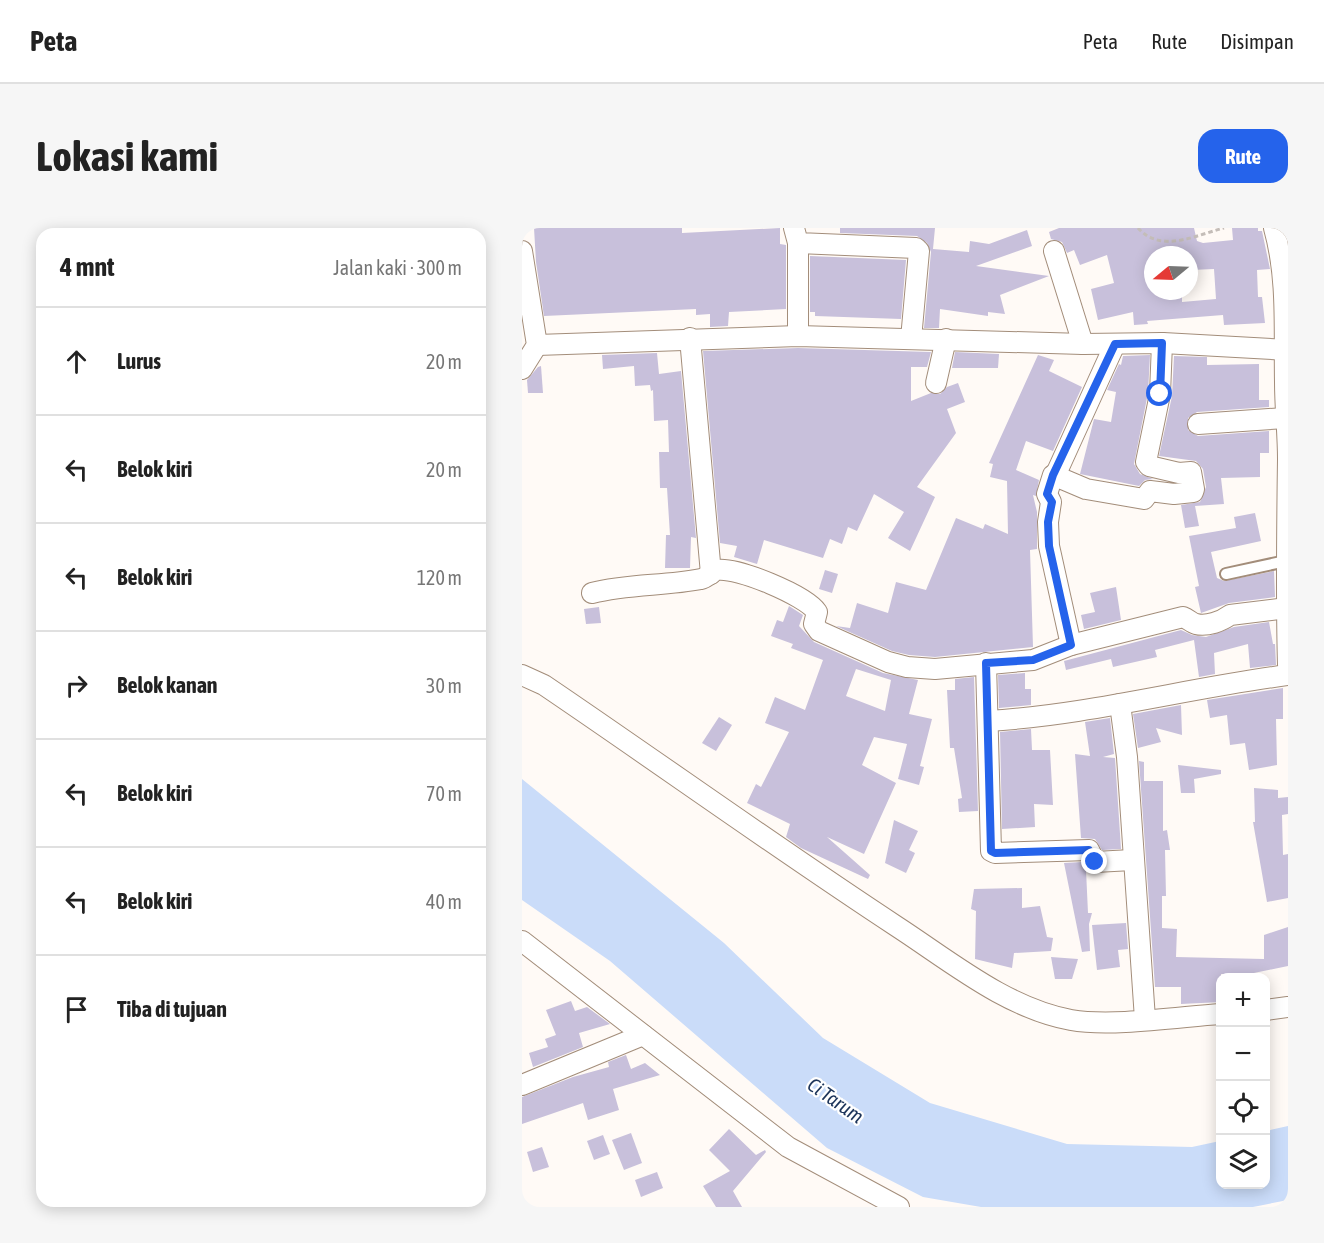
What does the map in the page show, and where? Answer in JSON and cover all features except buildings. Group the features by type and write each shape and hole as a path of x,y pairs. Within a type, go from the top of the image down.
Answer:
{"street":[{"path":"1274,228 1287,317 1285,418 1288,457 1286,561 1288,664"},
{"path":"798,336 796,236 916,248 919,251 911,339"},
{"path":"1053,250 1083,344"},
{"path":"522,251 537,345 522,369"},
{"path":"537,345 798,336 1083,344 1162,343 1286,350"},
{"path":"690,338 711,574"},
{"path":"936,383 946,339"},
{"path":"1055,476 1086,489 1144,499 1150,491 1174,494 1192,492 1191,472 1179,473 1149,466 1146,462 1160,394 1162,343"},
{"path":"1071,645 1049,546 1048,522 1052,502 1047,494 1115,344"},
{"path":"1198,424 1285,418"},
{"path":"592,593 636,584 703,579 717,570 725,571 768,582 805,600 817,612 814,624 819,631 888,662 907,668 935,669 1033,660 1071,645 1183,617 1194,624 1224,620 1230,615 1287,618"},
{"path":"986,663 991,851 995,853 1089,850 1095,862 1132,860"},
{"path":"522,675 544,686 968,975 1035,1009 1071,1020 1099,1022 1216,1014"},
{"path":"988,721 1058,715 1184,690 1288,675"},
{"path":"1120,704 1127,757 1132,860 1145,1019"},
{"path":"522,941 789,1147 899,1207"},
{"path":"1275,1009 1288,1022"},
{"path":"522,1084 643,1035"}],"lane":[{"path":"1226,573 1286,561"}],"path":[{"path":"1138,228 1149,238 1166,243 1224,228"}],"water":[{"name":"Ci Tarum","path":"522,779 724,943 823,1038 930,1103 1067,1144 1192,1147 1216,1142 1216,1189 1270,1189 1270,1130 1288,1126 1288,1200 1253,1207 981,1207 923,1197 827,1148 610,961 522,900"}],"route":[{"path":"1095,862 1089,850 995,853 991,851 989,846 986,663 1033,660 1052,655 1071,645 1049,546 1048,522 1052,502 1047,494 1053,475 1055,476 1072,434 1115,344 1162,343 1160,394"}]}
